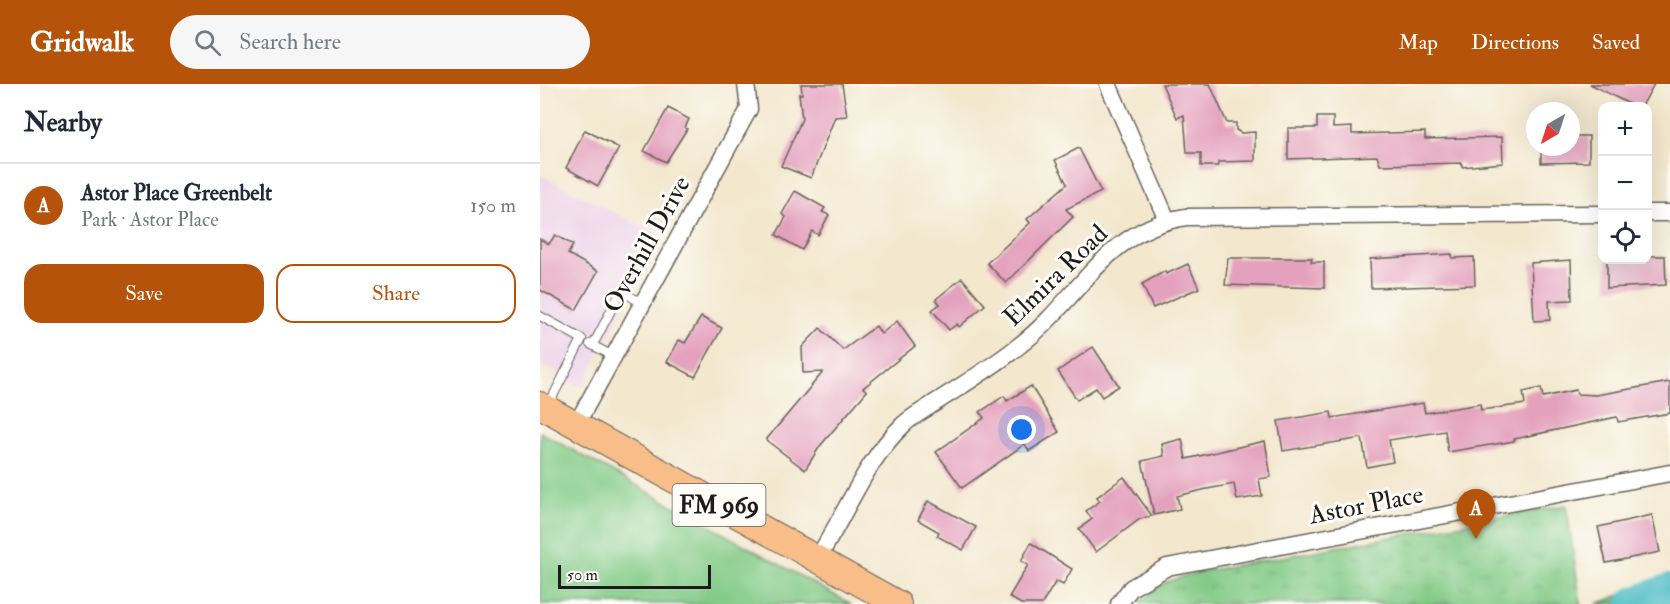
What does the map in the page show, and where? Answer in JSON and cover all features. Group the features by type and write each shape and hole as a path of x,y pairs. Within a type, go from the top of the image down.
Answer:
{"main road":[{"name":"FM 969","path":"543,407 898,604"}],"street":[{"name":"Overhill Drive","path":"576,425 749,109 747,84"},
{"path":"1108,84 1167,220"},
{"path":"1652,213 1670,213"},
{"name":"Elmira Road","path":"817,560 881,451 904,424 1022,344 1118,246 1141,230 1167,220 1204,217 1598,214"},
{"name":"Astor Place","path":"1119,604 1131,588 1167,567 1670,473"}],"lane":[{"path":"593,345 621,291 642,303"},
{"path":"540,316 613,356"},
{"path":"543,407 582,339"}],"shaded area":[{"path":"540,175 661,236 582,387 540,364"}],"green space":[{"path":"540,432 851,604 540,604"},
{"path":"1566,505 1581,604 1142,604 1140,602 1164,583 1194,573"},
{"path":"1670,576 1670,604 1596,604"}],"building":[{"path":"801,84 842,84 847,116 835,117 811,178 781,166 802,119 799,94 802,94"},
{"path":"1162,84 1210,84 1227,123 1236,123 1236,130 1241,133 1255,132 1255,161 1218,162 1218,166 1201,166 1201,153 1187,153 1184,115 1177,118"},
{"path":"1590,84 1654,84 1644,102 1625,102"},
{"path":"668,108 689,119 685,128 687,129 666,162 644,151"},
{"path":"1317,117 1333,117 1333,128 1352,127 1352,134 1425,132 1425,139 1502,137 1503,163 1462,167 1462,163 1380,165 1377,156 1288,159 1288,128 1317,128"},
{"path":"585,130 619,148 598,186 566,168"},
{"path":"1580,136 1589,136 1589,162 1541,163 1541,156 1580,156"},
{"path":"1079,148 1101,192 1066,209 1073,217 1006,283 987,263 1030,223 1027,219 1067,184 1055,160"},
{"path":"795,191 825,208 822,212 829,215 818,235 812,231 802,250 776,235 786,217 782,214"},
{"path":"555,235 573,245 568,254 598,271 576,310 540,290 540,239 549,244"},
{"path":"1452,254 1452,258 1474,257 1475,285 1371,288 1370,259"},
{"path":"1652,256 1665,256 1666,285 1607,288 1607,264 1652,264"},
{"path":"1228,258 1312,258 1311,262 1324,262 1324,288 1225,285"},
{"path":"1571,260 1572,300 1549,301 1550,320 1534,321 1531,263"},
{"path":"1188,264 1199,288 1153,308 1142,284 1165,271 1166,274"},
{"path":"962,278 985,305 959,327 957,324 949,330 932,310 940,304 936,299"},
{"path":"701,317 722,328 695,377 667,362 679,340 685,343"},
{"path":"897,321 915,346 863,388 867,391 820,446 805,470 766,440 823,372 803,373 802,347 820,328 843,350 876,326 881,334"},
{"path":"1093,347 1119,386 1102,397 1096,388 1077,400 1058,371"},
{"path":"1670,382 1670,413 1618,422 1617,417 1514,439 1514,441 1448,452 1445,431 1389,440 1393,462 1367,467 1362,438 1283,451 1278,421 1331,412 1332,418 1423,403 1425,413 1480,404 1481,410 1525,404 1523,392 1541,388 1543,397 1576,390 1577,394 1596,395"},
{"path":"1031,386 1059,432 1029,451 1025,444 962,488 936,452 984,418 980,412 1004,396 1007,401"},
{"path":"1182,439 1186,459 1265,441 1271,477 1259,479 1262,496 1237,500 1234,484 1177,496 1180,509 1154,515 1142,461 1164,456 1162,444"},
{"path":"1124,477 1152,516 1140,519 1096,552 1079,529 1092,519 1086,511 1100,501 1097,497"},
{"path":"928,501 976,527 963,550 937,536 939,532 918,520"},
{"path":"1652,515 1660,552 1606,563 1598,527"},
{"path":"1031,543 1072,569 1063,585 1056,581 1042,604 1021,604 1009,597 1028,565 1021,561"}],"waterway":[{"path":"1635,604 1670,591"}],"place":[{"name":"Astor Place Greenbelt","path":"1476,539"}]}
